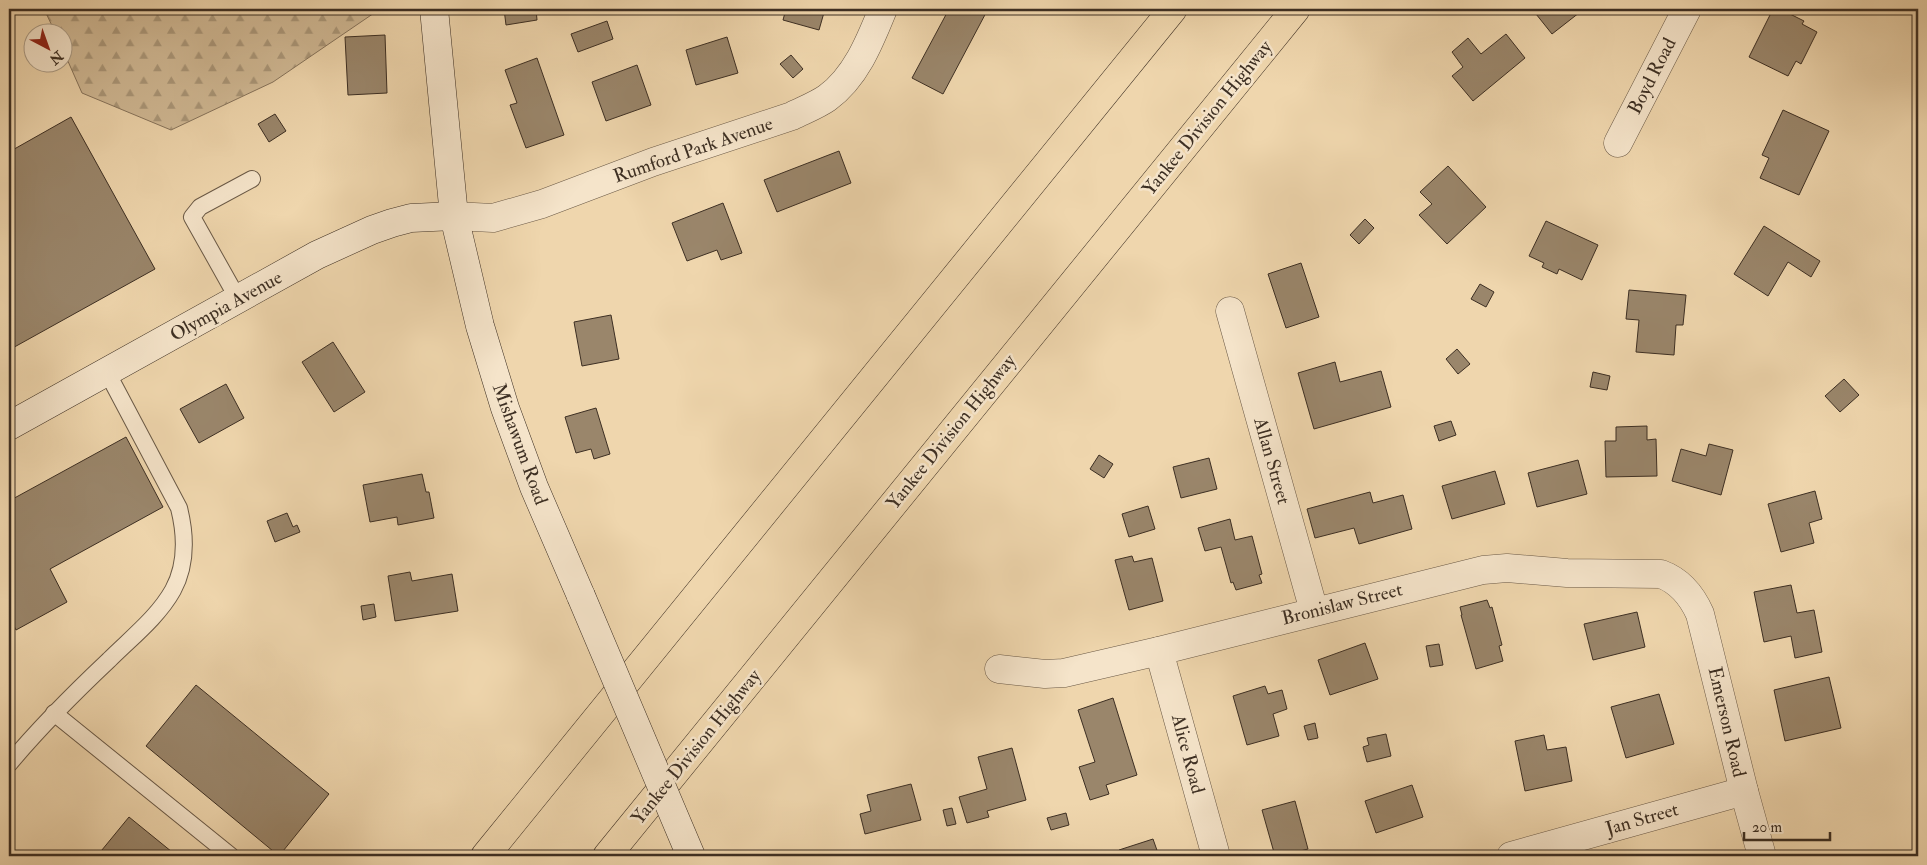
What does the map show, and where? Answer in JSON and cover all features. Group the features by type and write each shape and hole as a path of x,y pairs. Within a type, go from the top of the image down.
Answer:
{"highway":[{"path":"484,856 1173,9"},
{"name":"Yankee Division Highway","path":"607,856 1296,9"}],"street":[{"name":"Mishawum Road","path":"434,9 454,216 480,326 505,408 534,487 691,856"},
{"name":"Rumford Park Avenue","path":"454,216 493,218 542,204 653,162 792,116 813,106 835,91 855,66 872,37 883,9"},
{"name":"Boyd Road","path":"1618,143 1687,9"},
{"name":"Olympia Avenue","path":"9,426 317,255 372,230 411,218 454,216"},
{"name":"Allan Street","path":"1230,311 1314,611"},
{"name":"Bronislaw Street","path":"999,669 1058,674 1160,651 1471,572 1495,568 1520,568 1567,573 1653,573 1673,579 1685,590"},
{"name":"Emerson Road","path":"1685,590 1696,606 1704,625 1744,791 1762,856"},
{"name":"Alice Road","path":"1160,651 1216,856"},
{"name":"Jan Street","path":"1511,856 1744,791"}],"lane":[{"path":"238,299 192,217 200,207 252,180"},
{"path":"9,764 54,713 164,604 180,574 185,542 179,508 107,372"},
{"path":"54,713 231,856"}],"green space":[{"path":"44,9 380,9 273,82 171,130 82,93 72,70 72,22 50,22"}],"building":[{"path":"504,9 536,9 537,20 506,25"},
{"path":"786,9 825,9 819,30 783,20"},
{"path":"949,9 988,9 943,94 912,78"},
{"path":"1532,9 1584,9 1552,34"},
{"path":"1773,9 1780,9 1804,21 1802,24 1817,32 1801,64 1796,61 1788,76 1749,57"},
{"path":"607,21 613,39 578,52 571,34"},
{"path":"1506,34 1525,58 1473,101 1452,76 1463,67 1452,52 1468,38 1481,54"},
{"path":"385,35 387,93 348,95 345,37"},
{"path":"727,37 738,73 696,85 686,50"},
{"path":"791,55 803,69 793,78 780,64"},
{"path":"537,58 564,135 526,148 510,105 517,103 505,70"},
{"path":"637,65 651,105 606,121 592,82"},
{"path":"1783,110 1829,131 1799,195 1760,178 1769,158 1762,155"},
{"path":"275,114 286,131 269,142 258,124"},
{"path":"71,117 155,269 9,350 9,152"},
{"path":"839,151 851,183 777,212 764,180"},
{"path":"1448,166 1486,207 1447,244 1419,215 1432,204 1420,192"},
{"path":"723,203 742,253 721,260 717,250 687,261 672,223"},
{"path":"1365,219 1374,228 1359,244 1350,235"},
{"path":"1546,221 1598,245 1582,280 1559,269 1557,274 1542,267 1544,263 1529,256"},
{"path":"1764,226 1820,261 1811,277 1788,262 1768,296 1734,274"},
{"path":"1301,263 1319,317 1286,328 1268,274"},
{"path":"1480,284 1494,292 1486,307 1471,299"},
{"path":"1629,290 1686,295 1683,325 1676,325 1674,355 1636,352 1639,320 1626,319"},
{"path":"611,315 619,359 582,366 574,322"},
{"path":"333,342 365,392 334,412 302,362"},
{"path":"1457,349 1470,364 1458,374 1446,359"},
{"path":"1335,362 1340,382 1381,371 1391,407 1314,429 1298,373"},
{"path":"1593,372 1610,376 1607,390 1590,387"},
{"path":"1844,379 1859,395 1840,412 1825,396"},
{"path":"226,384 244,418 199,443 180,409"},
{"path":"596,408 610,454 594,459 591,449 576,453 565,417"},
{"path":"1451,421 1456,435 1439,441 1434,426"},
{"path":"1647,426 1647,440 1656,439 1657,476 1606,477 1605,441 1616,441 1616,427"},
{"path":"126,437 163,507 50,569 67,602 16,630 9,616 9,501"},
{"path":"1709,444 1733,450 1721,495 1672,481 1681,449 1706,456"},
{"path":"1099,455 1113,464 1104,478 1090,469"},
{"path":"1209,458 1217,489 1181,498 1173,467"},
{"path":"1578,460 1587,494 1537,507 1528,473"},
{"path":"1495,471 1505,504 1452,519 1442,486"},
{"path":"422,474 426,492 429,492 434,518 398,525 397,517 370,522 363,485"},
{"path":"1815,491 1822,519 1809,523 1814,543 1781,552 1768,504"},
{"path":"1370,492 1373,503 1403,495 1412,529 1359,544 1354,528 1315,538 1307,509"},
{"path":"1148,506 1155,529 1129,537 1122,514"},
{"path":"287,513 293,527 297,525 300,532 275,542 267,521"},
{"path":"1230,519 1235,540 1252,536 1262,574 1259,575 1262,583 1236,590 1233,582 1231,583 1221,547 1205,551 1198,528"},
{"path":"1132,556 1134,562 1152,558 1163,601 1129,610 1115,560"},
{"path":"410,572 412,581 452,574 458,611 395,621 388,576"},
{"path":"1791,585 1797,613 1814,610 1822,652 1795,658 1791,636 1764,642 1754,592"},
{"path":"1487,600 1490,608 1492,607 1502,645 1499,646 1503,661 1476,669 1460,607"},
{"path":"374,604 376,617 363,620 361,606"},
{"path":"1637,612 1645,647 1593,660 1584,624"},
{"path":"1365,643 1378,679 1330,695 1318,660"},
{"path":"1439,644 1443,665 1430,667 1426,646"},
{"path":"1829,677 1841,728 1785,741 1774,690"},
{"path":"196,685 329,794 279,856 146,746"},
{"path":"1265,686 1268,694 1282,690 1287,709 1273,714 1279,736 1247,745 1233,696"},
{"path":"1659,694 1674,744 1626,758 1611,707"},
{"path":"1113,698 1137,775 1106,785 1109,794 1090,800 1079,767 1095,762 1078,710"},
{"path":"1315,723 1318,738 1308,740 1304,726"},
{"path":"1386,734 1391,756 1367,762 1363,747 1369,745 1367,738"},
{"path":"1544,735 1547,750 1566,747 1572,781 1525,791 1515,741"},
{"path":"1012,748 1026,800 987,811 989,817 967,823 959,797 987,789 978,757"},
{"path":"911,784 921,820 865,834 860,814 871,811 867,795"},
{"path":"1412,785 1423,817 1376,833 1365,801"},
{"path":"1295,801 1308,849 1275,856 1262,810"},
{"path":"952,808 956,824 947,826 943,810"},
{"path":"1066,813 1069,825 1051,830 1047,818"},
{"path":"129,817 177,856 97,856"},
{"path":"1153,839 1159,856 1121,856 1119,850"}]}
